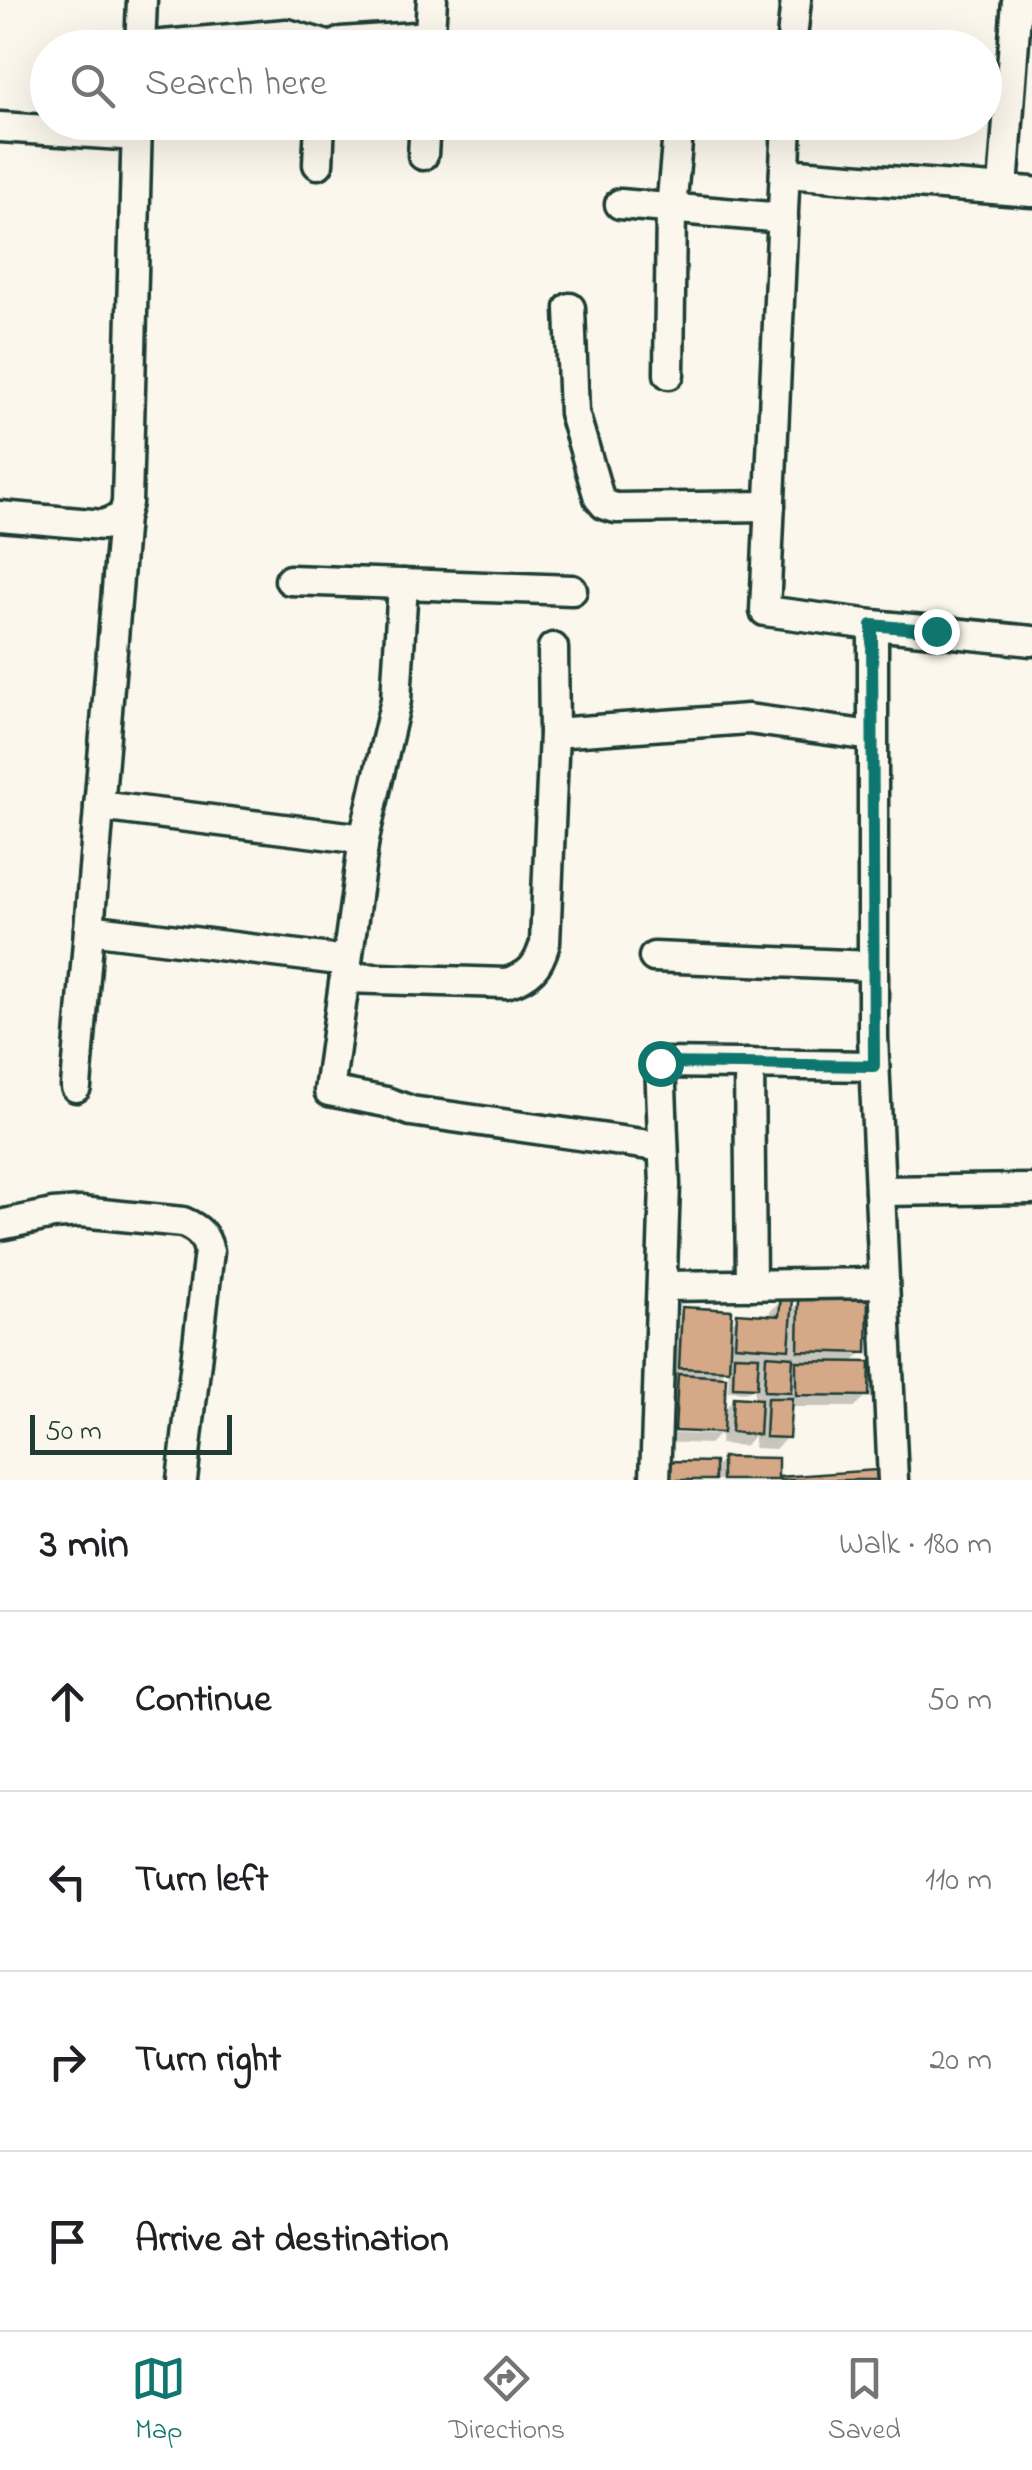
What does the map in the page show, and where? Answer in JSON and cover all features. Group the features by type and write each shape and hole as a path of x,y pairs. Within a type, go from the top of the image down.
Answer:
{"street":[{"path":"141,30 142,0"},
{"path":"431,30 432,0"},
{"path":"793,30 796,0"},
{"path":"1003,188 1021,12"},
{"path":"0,126 30,127"},
{"path":"76,1087 127,483 137,140"},
{"path":"318,164 319,140"},
{"path":"423,156 424,140"},
{"path":"669,374 671,209 677,140"},
{"path":"786,140 765,610 1032,641"},
{"path":"784,172 1032,192"},
{"path":"620,204 782,218"},
{"path":"570,308 574,413 605,505 770,506"},
{"path":"0,516 103,525 123,517"},
{"path":"290,580 572,590"},
{"path":"403,584 396,700 364,839 329,1092 386,1102 411,1111 664,1147"},
{"path":"872,625 874,1066 893,1480"},
{"path":"89,929 346,970 506,984 528,976 539,963 545,942 554,733 553,648"},
{"path":"554,733 748,719 872,736"},
{"path":"99,806 364,839"},
{"path":"654,957 872,966"},
{"path":"655,1480 664,1147 660,1063 874,1066"},
{"path":"749,1064 751,1285"},
{"path":"880,1191 1032,1189"},
{"path":"0,1225 80,1212 184,1222 206,1237 209,1251 182,1480"},
{"path":"662,1286 884,1283"}],"building":[{"path":"781,1297 793,1298 789,1349 735,1345 737,1313 779,1316"},
{"path":"799,1298 868,1300 867,1353 798,1351"},
{"path":"682,1307 732,1310 729,1370 679,1368"},
{"path":"734,1355 759,1356 757,1388 733,1387"},
{"path":"766,1355 793,1357 791,1392 764,1391"},
{"path":"796,1361 870,1362 869,1396 796,1395"},
{"path":"678,1374 726,1377 723,1433 675,1431"},
{"path":"733,1397 761,1399 759,1435 731,1432"},
{"path":"767,1398 792,1398 789,1438 765,1437"},
{"path":"722,1457 778,1458 778,1480 722,1480"},
{"path":"667,1461 715,1462 715,1480 666,1480"},
{"path":"876,1470 877,1480 779,1480 779,1477"}],"route":[{"path":"660,1063 874,1066 872,625 936,631"}]}
